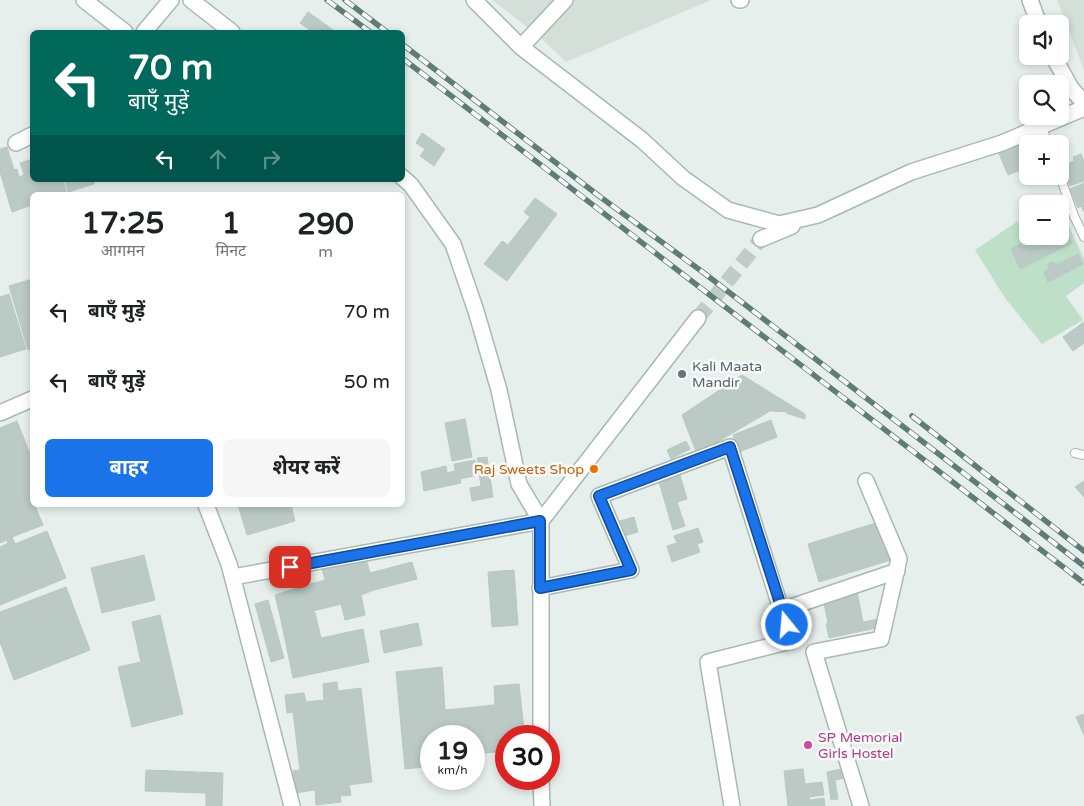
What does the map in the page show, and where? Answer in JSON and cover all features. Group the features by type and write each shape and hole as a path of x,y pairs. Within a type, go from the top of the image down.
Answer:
{"street":[{"path":"84,0 122,30"},
{"path":"146,30 171,0"},
{"path":"191,0 229,30"},
{"path":"474,0 521,47 642,140 683,178 728,210 779,224 818,215"},
{"path":"521,47 565,0"},
{"path":"1030,0 1036,15"},
{"path":"1058,65 1071,88 1084,103"},
{"path":"762,240 911,172 1002,143 1084,108"},
{"path":"16,143 30,136"},
{"path":"405,180 411,185 453,244 476,311 499,390 520,484 540,521 541,725"},
{"path":"233,578 540,521 698,318"},
{"path":"0,413 30,400"},
{"path":"540,588 631,570 599,496 730,447 791,641 708,662 732,806"},
{"path":"862,806 814,652 881,638 899,559 866,481"},
{"path":"207,507 233,578 292,806"},
{"path":"782,610 896,572"},
{"path":"541,790 542,806"}],"lane":[{"path":"1042,127 1045,135"},
{"path":"1064,185 1084,237"},
{"path":"1075,453 1084,455"}],"shaded area":[{"path":"492,0 711,0 566,62 538,35"},
{"path":"1057,0 1084,0 1084,70 1069,31 1069,15 1063,15"}],"green space":[{"path":"1019,220 1019,245 1069,245 1069,226 1084,259 1084,283 1066,296 1083,320 1042,344 1005,298 975,250"}],"building":[{"path":"308,12 333,30 310,30 300,23"},
{"path":"422,133 445,149 434,166 420,156 425,149 416,143"},
{"path":"1019,142 1019,171 1008,175 998,151"},
{"path":"7,147 14,170 17,169 19,177 24,175 20,163 30,160 30,182 64,182 66,192 30,192 30,206 12,212 0,172 0,149"},
{"path":"1081,154 1084,162 1084,181 1070,186 1069,163 1074,161 1073,157"},
{"path":"66,182 94,182 94,184 68,192"},
{"path":"1084,183 1084,212 1081,206 1078,208 1070,189"},
{"path":"535,198 557,214 507,281 484,264 502,241 508,245 530,217 524,212"},
{"path":"1019,245 1034,245 1035,247 1039,245 1068,245 1020,269 1011,249"},
{"path":"1078,254 1083,264 1048,282 1044,272 1050,268 1048,264 1054,262 1056,265"},
{"path":"30,280 30,349 28,350 9,286"},
{"path":"9,294 26,349 0,357 0,297"},
{"path":"1084,322 1084,343 1073,351 1063,337"},
{"path":"742,375 805,414 805,419 786,413 795,412 770,411 697,454 682,415"},
{"path":"465,419 472,457 452,461 445,423"},
{"path":"771,420 777,437 739,452 733,435"},
{"path":"17,421 30,454 30,507 35,507 43,525 12,537 15,544 47,531 66,578 0,605 0,547 8,543 7,540 0,543 0,428"},
{"path":"686,441 690,449 671,459 667,450"},
{"path":"487,457 493,497 472,501 470,488 481,486 477,458"},
{"path":"475,460 478,475 460,479 461,483 424,491 421,472 446,466 447,473 455,471 454,464"},
{"path":"680,475 687,499 677,502 685,526 673,530 659,482"},
{"path":"1084,481 1084,497 1075,487"},
{"path":"239,507 292,507 295,521 247,535"},
{"path":"634,517 638,532 624,536 620,521"},
{"path":"879,522 891,560 819,582 808,544"},
{"path":"698,528 703,542 697,544 700,552 672,562 667,546 677,543 674,536"},
{"path":"365,554 374,590 361,595 365,615 345,620 341,604 313,611 307,585 325,580 321,565"},
{"path":"144,555 155,600 102,613 91,568"},
{"path":"412,562 417,579 374,590 370,573"},
{"path":"514,570 518,625 492,627 488,572"},
{"path":"855,582 863,622 880,619 881,627 829,638 821,589"},
{"path":"307,585 315,613 281,620 275,595"},
{"path":"66,587 90,650 14,680 0,642 0,612"},
{"path":"268,600 284,658 271,662 255,604"},
{"path":"315,613 321,638 363,629 369,662 293,678 281,620"},
{"path":"160,615 183,714 132,727 118,667 141,662 132,622"},
{"path":"418,623 422,645 384,653 380,631"},
{"path":"442,667 445,710 495,705 494,686 519,684 524,725 495,725 495,752 485,753 485,725 420,725 420,767 405,769 396,672"},
{"path":"337,682 338,691 361,688 372,782 349,785 351,795 340,796 341,802 316,805 315,790 295,793 293,771 300,770 293,712 287,713 285,695 304,693 306,702 324,700 323,684"},
{"path":"1084,714 1084,735 1076,717"},
{"path":"846,768 850,777 835,780 838,799 831,800 827,772"},
{"path":"803,769 805,784 822,782 824,795 809,797 810,800 824,798 825,806 788,806 784,771"},
{"path":"146,770 223,773 222,806 206,806 206,793 145,791"}],"tunnel":[{"path":"698,318 761,239"}],"railway":[{"path":"327,0 367,30"},
{"path":"345,0 384,30"},
{"path":"405,46 599,196 704,273 1084,566"},
{"path":"405,60 1084,583"},
{"path":"912,416 1084,551"}],"place":[{"name":"Kali Maata Mandir","path":"682,374"},
{"name":"Raj Sweets Shop","path":"594,469"},
{"name":"SP Memorial Girls Hostel","path":"808,745"}],"route":[{"path":"290,567 540,521 540,588 631,570 599,496 730,447 787,625"}]}
